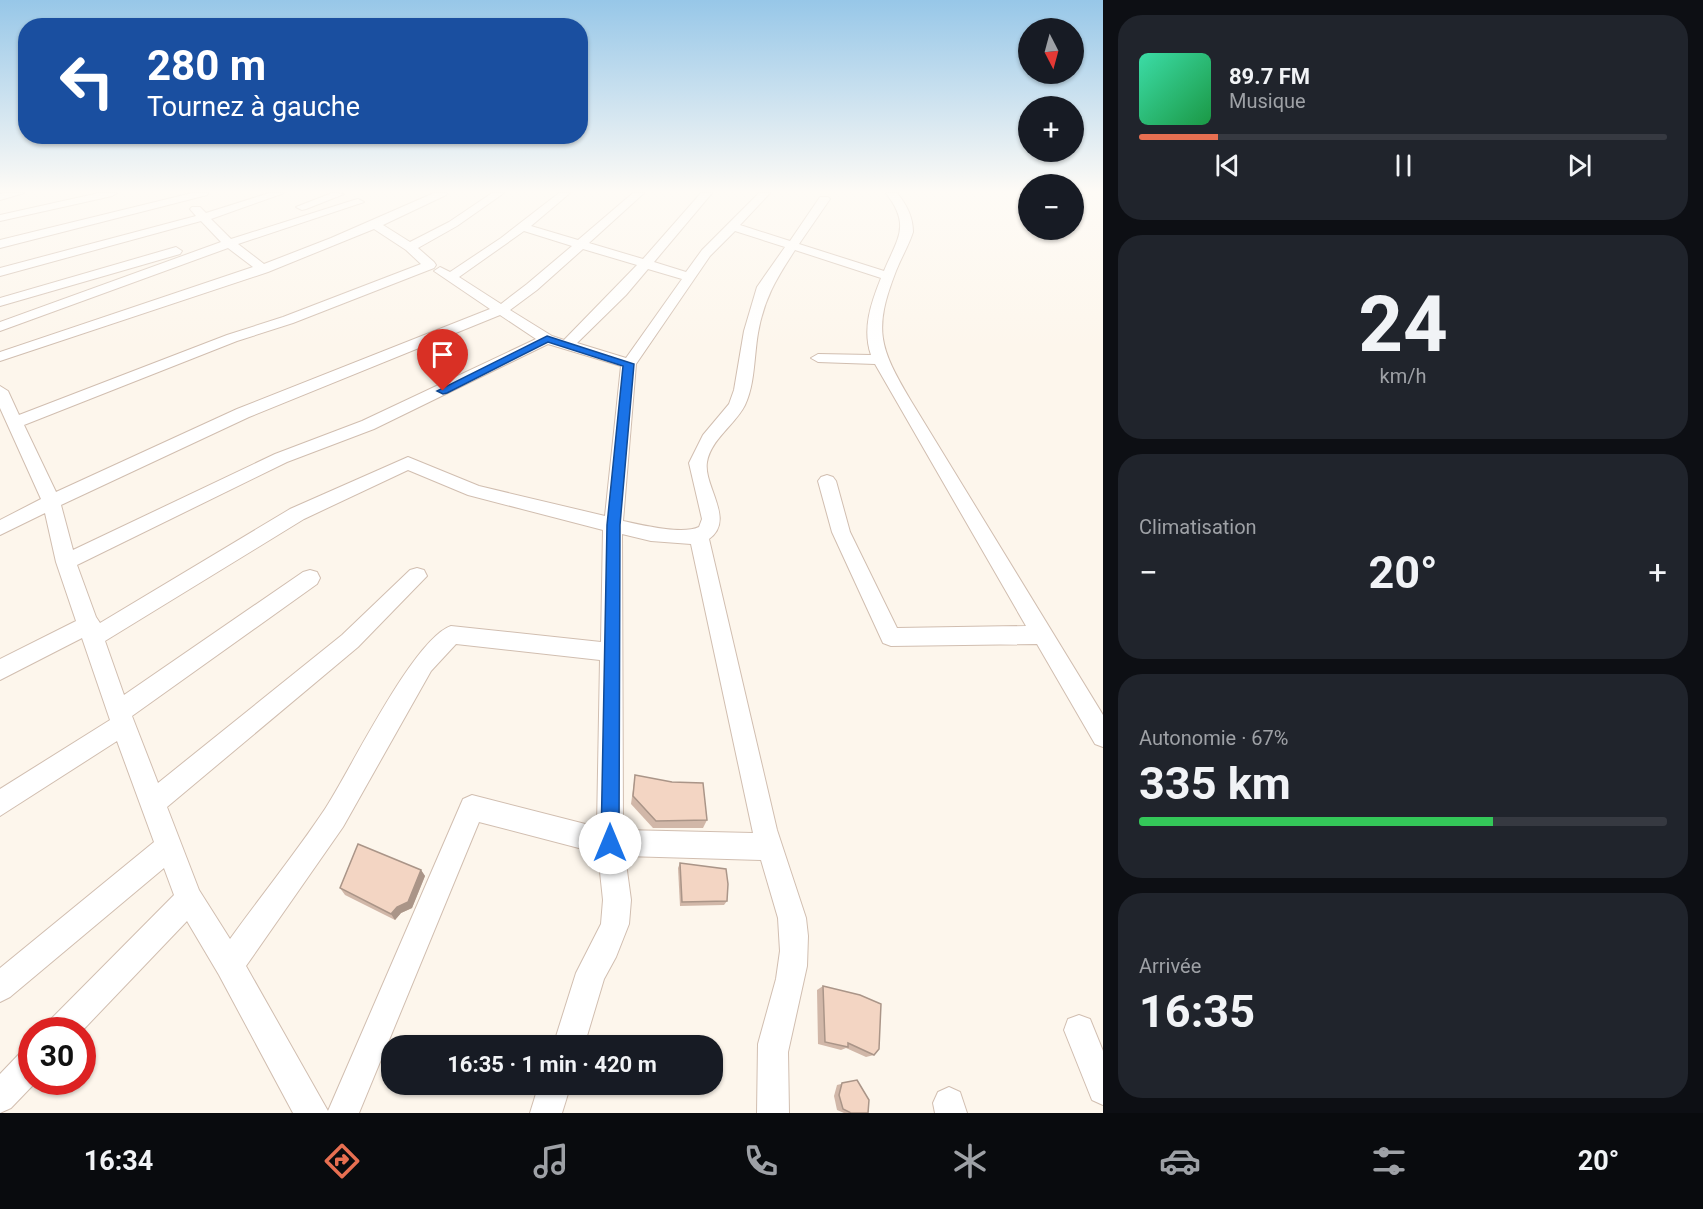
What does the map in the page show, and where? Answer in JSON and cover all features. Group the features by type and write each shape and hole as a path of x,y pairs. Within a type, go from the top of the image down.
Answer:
{"street":[{"path":"0,272 100,245"},
{"path":"0,302 203,245"},
{"path":"0,327 209,245"},
{"path":"232,245 263,269"},
{"path":"0,357 263,269 322,245"},
{"path":"407,245 430,265 547,339 629,364"},
{"path":"410,247 414,245"},
{"path":"450,277 496,245"},
{"path":"0,528 243,413 502,309 532,287 580,245"},
{"path":"584,245 690,277"},
{"path":"567,345 662,245"},
{"path":"571,1035 591,973 615,924 616,900 610,843 613,525 629,364 714,245"},
{"path":"0,670 92,631 297,514 408,462 474,491 651,534 699,536 708,530 711,519 698,463 709,439 737,405 742,390 751,331 764,287 791,245 889,278"},
{"path":"903,245 882,297 873,335 882,360 903,401 1103,736"},
{"path":"312,1113 189,899 121,718 66,562 51,502 5,407 288,320 430,265"},
{"path":"66,562 281,458 368,425 547,339"},
{"path":"818,358 882,360"},
{"path":"827,481 841,532 891,636 1043,635"},
{"path":"699,536 769,847 788,902 794,935 793,976 773,1044 773,1113"},
{"path":"153,803 350,641 417,576"},
{"path":"0,803 121,718 310,578"},
{"path":"229,965 333,818 423,664 451,635 611,652"},
{"path":"343,1113 472,808 610,843 769,847"},
{"path":"0,987 169,847"},
{"path":"75,1017 189,899"},
{"path":"1079,1030 1103,1089"},
{"path":"0,1097 18,1078"},
{"path":"546,1113 552,1095"}],"building":[{"path":"635,775 672,782 703,783 707,820 656,821 633,796"},
{"path":"358,844 421,870 408,902 397,907 391,914 340,888"},
{"path":"680,863 726,869 727,901 682,902"},
{"path":"823,986 860,995 881,1004 879,1049 874,1055 848,1043 848,1047 825,1042"},
{"path":"857,1080 869,1100 868,1113 851,1113 843,1109 839,1095 842,1083"}],"route":[{"path":"443,391 547,339 629,364 613,525 610,843"}]}
